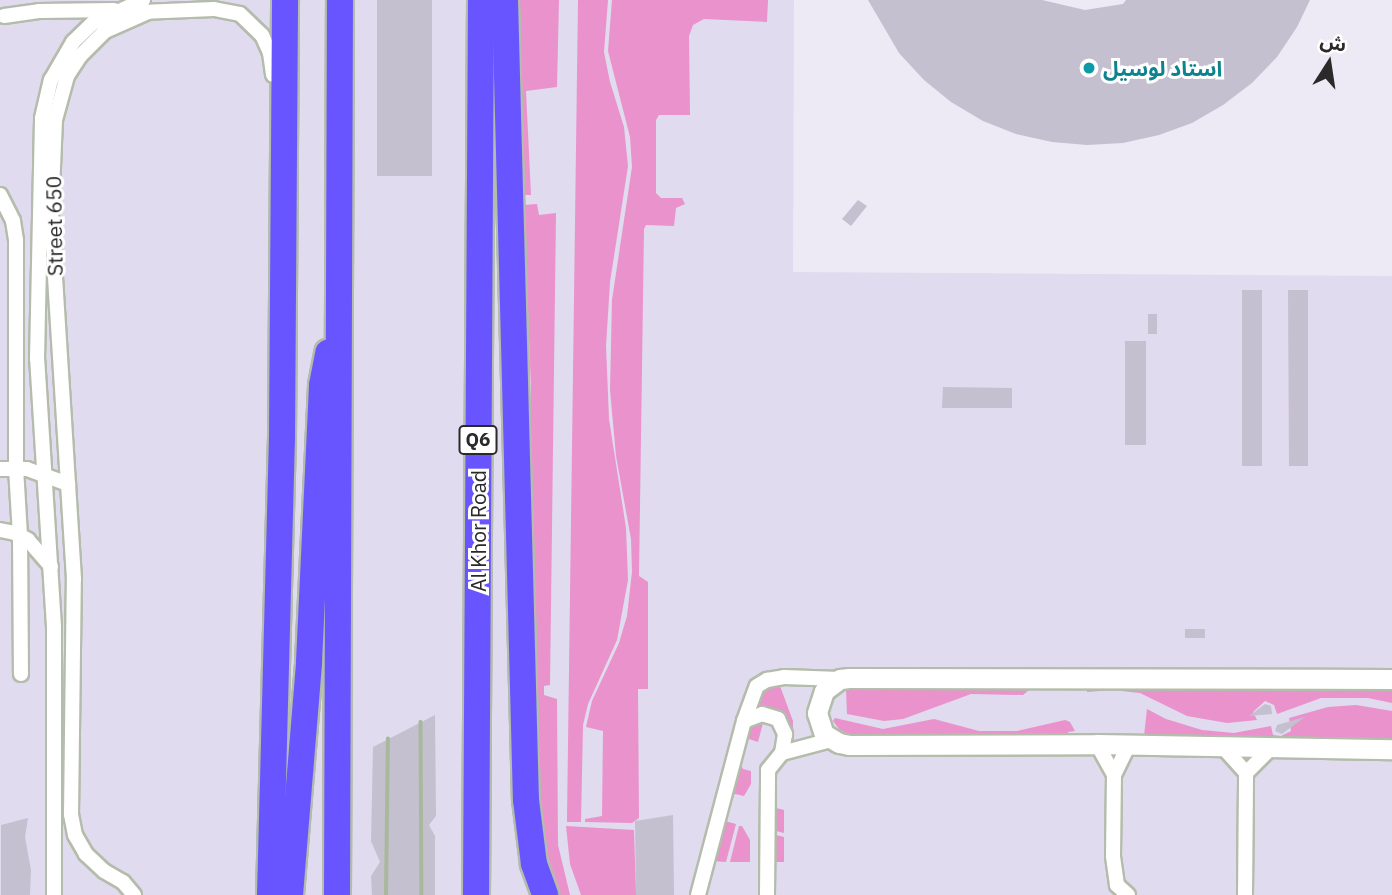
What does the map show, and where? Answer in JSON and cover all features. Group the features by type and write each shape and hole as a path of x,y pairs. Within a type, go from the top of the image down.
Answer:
{"highway":[{"path":"271,895 284,209 285,0"},
{"path":"337,895 340,0"},
{"name":"Al Khor Road","path":"477,890 481,0"},
{"path":"505,0 522,549 526,800 534,864 545,895"},
{"path":"290,895 309,662 322,385 341,314"}],"street":[{"path":"2,18 7,0"},
{"name":"Street 650","path":"2,18 39,11 117,10 146,6 229,11 248,19 262,35 272,63 275,181 284,209"},
{"name":"Street 650","path":"134,895 86,855 73,825 74,579 52,244 55,120 64,86 80,56 105,31 146,6"},
{"name":"Street 650","path":"54,895 51,567 37,359 42,118 57,64 73,42 93,23 117,10"},
{"path":"0,195 13,221 16,240 16,468 20,535 21,674"},
{"path":"0,469 16,468 68,484"},
{"path":"0,530 20,535 40,552 51,567"},
{"path":"698,895 744,721 753,693 762,682 784,677 1392,679"},
{"path":"831,740 820,728 817,713 824,691 840,679"},
{"path":"744,721 762,714 778,719 785,734 782,753"},
{"path":"767,895 766,779 772,762 782,753 831,740 849,745 1392,747"},
{"path":"1097,744 1114,775"},
{"path":"1128,895 1117,885 1113,874 1114,775 1129,744"},
{"path":"1222,746 1246,772 1245,895"},
{"path":"1246,772 1272,747"}],"shaded area":[{"path":"517,0 559,0 557,87 526,91 531,195 523,195"},
{"path":"578,0 608,0 604,52 624,127 628,166 610,282 606,346 609,419 626,528 628,580 617,640 588,704 583,725 581,822 567,822 567,819"},
{"path":"612,0 768,0 767,22 704,19 693,25 689,36 690,115 659,115 656,120 656,193 661,198 682,198 685,204 676,208 674,226 646,225 644,229 639,576 648,582 648,689 638,689 639,818 632,823 585,822 585,819 602,816 603,731 586,727 592,701 619,643 627,616 632,572 631,539 616,456 610,390 612,300 632,167 630,137 608,51"},
{"path":"794,0 1392,0 1392,276 793,272"},
{"path":"537,204 539,215 556,213 550,685 544,686 544,695 557,699 558,845 570,895 557,895 551,883 537,811 529,447 531,389 524,205"},
{"path":"772,685 780,686 793,721 793,743 790,732 754,711 758,697"},
{"path":"1087,686 1392,689 1392,703 1368,698 1321,698 1277,714 1274,705 1265,701 1253,712 1257,720 1227,723 1187,716 1140,693 1112,690 1087,692"},
{"path":"849,687 1028,687 1029,690 1023,695 971,694 903,719 884,721 847,714 846,690"},
{"path":"1356,705 1392,711 1392,740 1144,736 1147,709 1166,719 1202,730 1234,733 1271,726 1273,735 1281,736 1291,731 1289,718 1328,707"},
{"path":"835,718 883,729 934,719 979,731 1017,731 1065,720 1070,722 1075,731 1068,732 1067,735 851,736 839,729 833,721"},
{"path":"764,719 758,742 746,738 752,724"},
{"path":"739,762 743,769 751,771 751,784 744,796 735,794 729,798"},
{"path":"776,808 784,810 784,833 776,831"},
{"path":"721,820 736,824 726,862 713,861"},
{"path":"566,826 634,830 636,895 581,895 570,864"},
{"path":"739,826 742,826 750,840 750,862 730,862"},
{"path":"776,835 784,837 784,862 776,862"}],"building":[{"path":"377,0 432,0 432,176 377,176"},
{"name":"استاد لوسيل","path":"868,0 1042,0 1085,10 1123,4 1126,0 1310,0 1297,27 1277,57 1252,83 1223,105 1192,123 1159,135 1123,143 1087,145 1052,142 1016,134 983,121 951,102 924,80 899,53"},
{"path":"858,200 867,206 851,226 842,219"},
{"path":"1242,290 1262,290 1262,466 1242,466"},
{"path":"1288,290 1308,290 1308,466 1289,466"},
{"path":"1148,314 1157,314 1157,334 1148,334"},
{"path":"1125,341 1146,341 1146,445 1125,445"},
{"path":"943,387 1012,388 1012,408 942,408"},
{"path":"1185,629 1205,629 1205,638 1185,638"},
{"path":"1265,704 1271,706 1272,714 1249,716"},
{"path":"435,715 436,816 429,825 435,836 435,895 372,895 371,876 380,862 371,841 373,747"},
{"path":"1305,717 1282,734 1275,731 1277,725"},
{"path":"673,815 674,895 636,895 635,821"},
{"path":"28,818 25,837 31,870 30,895 1,895 1,825"}],"railway":[{"path":"421,722 422,895"},
{"path":"386,895 388,739"}],"place":[{"name":"استاد لوسيل","path":"1089,68"}]}
